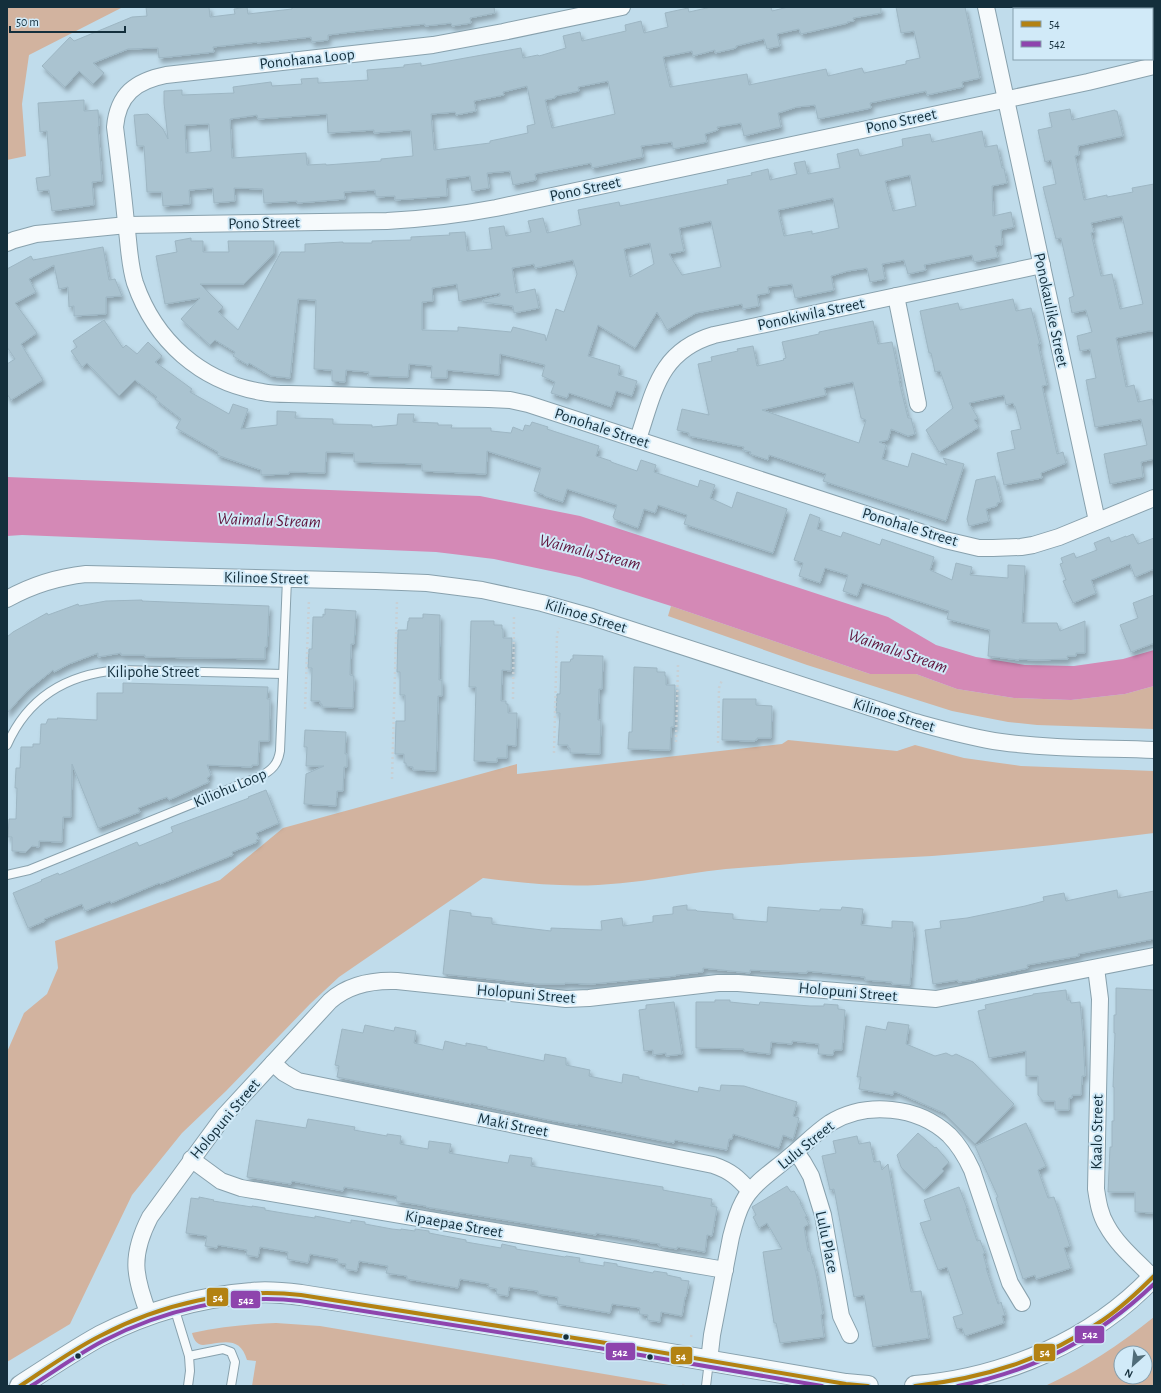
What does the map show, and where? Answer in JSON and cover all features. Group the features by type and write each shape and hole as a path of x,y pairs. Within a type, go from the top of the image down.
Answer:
{"street":[{"name":"Ponohana Loop","path":"126,225 115,127 116,118 122,102 128,93 142,82 151,78 166,75 433,45 622,7"},
{"path":"986,7 1006,99"},
{"name":"Pono Street","path":"7,243 36,234 126,225 387,221 423,219 462,214 503,207 1088,82 1154,66"},
{"name":"Ponokaulike Street","path":"1006,99 1097,521"},
{"name":"Ponohale Street","path":"126,225 135,282 145,308 152,319 178,352 212,376 228,383 263,392 276,393 510,400 548,410 945,540 979,548 1006,548 1033,545 1059,537 1154,498"},
{"name":"Ponokiwila Street","path":"638,439 656,386 668,363 692,343 714,335 1042,265"},
{"path":"896,296 918,404"},
{"name":"Kilinoe Street","path":"7,599 34,586 52,580 86,574 376,581 427,584 482,590 514,596 592,617 943,730 1009,743 1154,750"},
{"name":"Holopuni Street","path":"150,1315 137,1277 137,1254 143,1230 150,1217 191,1159 224,1116 320,1011 336,996 355,986 374,982 397,981 566,999 589,998 718,983 738,983 928,999 953,996 1154,956"},
{"name":"Kaalo Street","path":"1096,968 1100,999 1096,1189 1098,1201 1106,1225 1114,1237 1153,1276"},
{"name":"Maki Street","path":"273,1063 284,1073 298,1081 713,1165 737,1176 750,1191"},
{"name":"Lulu Street","path":"709,1361 712,1334 735,1222 743,1201 750,1191 831,1123 852,1114 866,1111 893,1110 908,1113 922,1118 948,1134 964,1154 972,1170 1010,1283 1022,1303"},
{"name":"Lulu Place","path":"796,1152 804,1162 823,1215 842,1316 850,1335"},
{"name":"Kipaepae Street","path":"191,1159 221,1182 241,1188 725,1270"},
{"path":"915,1386 957,1381 985,1375 1039,1356 1100,1321 1130,1298 1153,1276"},
{"path":"20,1386 100,1337 150,1315 201,1300 253,1292 301,1294 846,1384 868,1386"}],"lane":[{"name":"Kiliohu Loop","path":"7,875 29,870 268,772 277,764 280,751 287,579"},
{"name":"Kilipohe Street","path":"7,746 18,724 29,709 42,697 70,680 101,671 119,670 283,674"},
{"path":"174,1307 189,1356 190,1371 188,1386"},
{"path":"189,1356 223,1349 231,1352 235,1362 231,1386"},
{"path":"706,1386 709,1361"}],"path":[{"path":"305,709 309,599"},
{"path":"392,779 397,601"},
{"path":"513,699 514,617"},
{"path":"554,753 557,635 559,628"},
{"path":"676,742 678,665"},
{"path":"718,743 719,688 722,680"},
{"path":"683,1386 684,1381"}],"shaded area":[{"path":"7,7 123,7 29,55 22,104 26,156 7,160"},
{"path":"671,606 870,674 916,674 957,689 1014,698 1071,700 1125,694 1154,686 1154,729 1037,725 1008,722 952,711 807,665 668,616"},
{"path":"788,740 897,751 915,745 964,758 1021,766 1154,771 1154,833 960,854 734,868 643,881 598,885 540,884 483,878 339,977 310,1004 226,1091 182,1133 132,1195 70,1324 7,1362 7,1052 24,1013 47,994 58,968 55,941 220,880 283,828 517,764 517,774 782,744"},
{"path":"1154,1317 1154,1386 1045,1386 1060,1379 1113,1347 1113,1385 1153,1385 1153,1345 1116,1345"},
{"path":"276,1323 320,1326 675,1386 252,1386 256,1361 247,1360 238,1345 229,1342 204,1345 199,1344 195,1341 192,1333 234,1326"}],"water":[{"name":"Waimalu Stream","path":"7,477 480,496 580,516 888,617 936,645 976,657 1025,665 1074,666 1123,659 1154,650 1154,686 1125,694 1071,700 1014,698 957,689 916,674 870,674 671,606 579,577 494,559 436,552 22,535 7,536"}],"building":[{"path":"146,7 209,7 210,17 235,14 234,9 247,7 248,14 292,9 292,7 494,7 495,13 470,18 471,23 452,26 451,23 425,26 425,24 351,32 328,35 328,40 312,42 311,37 257,42 213,47 214,52 159,58 158,48 128,49 93,63 104,73 93,84 79,71 65,87 42,66 70,37 74,41 132,17 147,16"},
{"path":"711,7 771,7 772,11 788,7 881,7 881,13 853,18 854,21 847,22 848,23 801,34 799,29 777,34 780,46 767,49 764,39 715,53 715,50 693,56 692,51 663,57 670,87 747,74 749,85 826,69 828,76 862,68 864,73 906,64 906,61 920,58 914,31 901,33 896,7 965,7 980,78 962,82 963,87 927,95 926,91 870,103 871,108 818,119 815,105 797,107 778,113 781,127 744,136 741,123 717,127 718,130 705,134 707,142 673,149 672,142 641,146 643,157 592,168 591,163 535,174 536,180 513,185 510,171 487,173 489,188 472,191 470,176 446,179 447,196 395,200 395,196 376,197 375,190 344,192 345,199 297,203 297,201 264,203 263,189 234,188 235,201 214,203 213,188 189,190 190,204 163,206 162,192 147,192 144,146 137,146 134,115 148,114 163,129 168,139 164,91 182,90 182,95 234,93 233,87 271,82 272,86 302,84 301,79 318,78 318,83 368,80 367,70 404,67 404,65 421,63 421,66 521,48 523,58 539,56 566,48 563,36 580,32 582,41 626,31 625,25 641,21 644,33 668,27 665,13 688,8 689,12","holes":["608,81 615,114 552,128 545,100 555,98 555,96 579,91 578,87","527,86 535,124 527,126 528,133 490,141 490,143 434,150 431,114 455,112 456,115 476,111 474,101 504,95 503,92","327,114 328,133 374,130 374,133 409,130 411,131 413,156 381,159 381,161 326,165 307,165 306,153 232,158 230,119 257,115 258,119","209,124 211,151 186,153 185,125"]},
{"path":"84,100 84,111 98,110 102,181 92,182 94,205 52,211 49,190 38,191 36,178 50,176 47,131 40,132 38,103"},
{"path":"1070,109 1072,120 1115,110 1117,111 1123,136 1078,146 1079,155 1075,156 1084,200 1107,195 1107,197 1133,192 1132,188 1154,184 1154,331 1116,338 1126,387 1134,385 1138,402 1152,399 1154,409 1154,459 1141,462 1143,477 1110,484 1104,454 1147,445 1141,419 1095,427 1086,380 1096,378 1090,349 1080,351 1077,336 1092,332 1086,310 1072,313 1069,298 1074,296 1061,238 1056,239 1043,187 1056,184 1051,160 1045,162 1038,130 1052,127 1049,113","holes":["1122,216 1143,304 1120,309 1112,274 1101,276 1091,233 1094,232 1091,223"]},
{"path":"982,131 985,147 997,145 1007,183 992,186 993,216 1011,212 1014,227 1001,230 1002,245 995,246 998,257 974,262 972,255 924,265 926,270 908,274 904,260 882,264 885,279 870,282 867,268 848,271 831,276 834,290 795,298 792,284 768,287 769,293 757,295 759,306 743,309 742,304 696,313 667,330 657,312 635,348 598,325 588,356 620,366 618,375 637,381 632,396 616,391 611,407 569,393 567,398 551,393 555,382 542,376 545,365 500,354 499,375 447,370 447,378 431,378 432,366 409,364 408,377 368,376 369,372 346,370 345,382 332,381 332,370 314,369 316,300 298,299 290,378 271,376 249,363 248,365 233,356 235,352 215,340 210,345 181,319 200,298 165,304 156,256 177,252 175,241 191,238 191,241 203,241 203,252 229,252 228,241 274,241 274,253 244,284 200,284 223,307 218,312 238,330 281,252 305,252 305,244 343,242 372,243 372,241 411,240 411,237 450,235 449,233 465,232 467,251 492,249 489,228 504,226 506,236 531,232 528,221 543,218 547,233 581,225 578,210 619,202 620,206 728,184 727,180 752,175 751,173 768,169 770,180 797,174 794,163 805,161 808,174 840,168 837,154 858,149 860,156 903,146 902,139 930,134 932,142","holes":["910,175 916,206 893,211 885,181","833,198 839,228 812,234 812,231 784,236 778,210","711,221 721,267 682,275 669,254 684,251 679,228","650,243 654,264 630,277 624,249","573,260 577,274 564,312 556,309 546,341 545,335 513,327 511,332 458,327 458,331 422,330 422,302 433,301 432,288 457,284 459,301 500,293 500,296 483,300 483,302 513,306 514,313 539,308 535,289 516,293 512,268 534,264 535,268"]},
{"path":"103,247 109,280 115,279 122,296 106,297 106,314 74,316 74,306 69,307 68,287 59,289 54,265 29,279 36,292 15,303 37,333 21,344 43,380 11,400 7,394 7,364 15,359 7,347 7,269 31,256 33,260"},
{"path":"1013,299 1016,311 1031,308 1040,344 1038,344 1047,385 1042,386 1057,454 1063,452 1066,463 1041,473 1042,478 1004,485 997,453 1015,449 1011,431 1021,429 1015,406 1013,403 1006,405 1004,395 969,403 978,418 974,420 979,427 939,452 926,430 953,408 940,371 935,372 931,353 929,353 920,311 958,303 960,310"},
{"path":"104,320 123,348 126,345 137,354 148,342 162,356 155,362 192,389 190,392 229,414 233,404 248,409 241,429 277,425 277,411 296,412 295,418 333,419 333,424 372,425 372,427 397,425 398,414 414,414 413,422 452,425 451,428 491,428 491,431 511,433 513,427 523,431 525,425 530,426 532,422 548,427 547,429 599,446 596,456 637,471 641,460 656,465 654,472 698,487 700,480 715,485 710,498 732,508 737,492 787,509 773,553 684,524 687,515 658,505 655,513 644,509 638,528 614,519 613,517 617,505 567,489 563,502 544,496 534,491 541,468 487,451 486,474 422,471 422,464 354,462 354,453 326,452 325,473 289,472 289,474 261,475 261,470 217,455 218,452 176,428 181,419 155,399 157,397 135,380 119,396 87,363 82,367 71,351 77,347 73,341"},
{"path":"873,321 878,344 892,342 908,418 911,418 915,434 908,436 891,429 888,440 879,442 886,445 882,459 908,467 912,453 947,465 943,458 964,464 946,521 823,481 826,474 769,455 768,460 750,454 751,452 743,450 744,447 689,436 689,433 677,430 682,409 709,415 698,364 712,361 711,357 753,346 757,366 784,360 783,359 786,358 782,342 819,334 819,332","holes":["853,382 861,418 866,420 859,443 762,410 826,395 824,388"]},
{"path":"995,476 1001,502 997,503 997,506 986,509 989,521 969,526 967,519 976,480"},
{"path":"810,514 820,518 817,529 841,537 843,532 880,545 882,539 934,557 930,570 952,580 956,563 972,567 970,575 1008,578 1008,565 1025,566 1022,623 1057,623 1060,631 1085,621 1085,653 1076,653 1076,656 1067,656 1068,659 1019,660 988,656 990,630 947,619 949,611 862,583 857,596 843,591 848,575 825,568 820,583 799,576 803,563 794,560"},
{"path":"1133,534 1138,544 1154,538 1154,569 1135,577 1130,564 1091,580 1096,593 1073,603 1063,581 1066,580 1060,564 1063,563 1061,558 1074,553 1076,558 1097,550 1094,543 1109,537 1111,542"},
{"path":"1154,595 1154,643 1131,652 1120,625 1138,618 1133,603"},
{"path":"142,600 269,606 265,659 145,657 145,655 121,655 121,653 98,657 98,653 69,664 54,672 53,670 27,691 7,713 7,637 13,632 47,613 48,615 78,604 79,606 106,601"},
{"path":"325,609 356,611 354,644 351,644 350,675 354,676 353,708 322,707 320,701 311,701 312,668 308,668 309,649 312,649 313,617 323,617 323,614 325,615"},
{"path":"423,614 440,615 439,680 442,680 442,696 438,696 436,771 413,770 413,767 406,766 406,763 404,763 404,754 395,754 396,721 405,721 405,695 400,695 400,672 397,672 398,630 407,630 409,618 423,618"},
{"path":"471,621 494,621 494,625 502,625 503,638 512,638 511,671 502,670 501,701 506,701 506,704 508,704 508,713 517,713 516,746 507,745 507,758 497,758 497,762 474,761 476,687 469,687"},
{"path":"573,655 603,656 602,689 599,689 598,720 601,720 600,754 570,753 570,748 568,748 568,745 558,745 560,713 556,713 557,694 560,694 561,662 570,662 571,659 573,659"},
{"path":"634,667 657,668 657,672 665,672 666,685 675,685 674,727 671,727 670,750 628,749 629,732 632,732"},
{"path":"123,683 268,687 267,699 270,699 269,741 259,741 258,765 252,765 252,767 207,765 211,775 207,778 209,782 169,800 167,797 138,808 140,812 98,828 72,764 71,817 63,817 62,842 39,841 39,847 32,846 26,852 12,851 12,837 8,837 9,819 16,819 16,768 20,768 21,747 33,747 33,744 40,744 41,724 46,724 48,719 97,720 97,693 123,693"},
{"path":"723,699 756,699 756,705 772,706 771,738 757,738 755,741 722,740"},
{"path":"305,730 346,732 345,754 347,754 347,767 344,767 343,791 337,791 336,806 304,804 306,774 324,766 306,766 307,747 304,747"},
{"path":"266,790 279,823 256,833 259,839 256,840 257,842 232,852 233,855 111,903 110,901 85,911 82,904 44,919 45,921 28,928 13,893 58,873 59,875 137,842 139,846 173,832 171,827 249,798 248,797"},
{"path":"1117,890 1118,898 1154,891 1154,939 1078,954 1079,956 1027,965 1028,968 976,980 958,982 958,980 933,984 925,930 941,928 940,921 967,918 1025,906 1044,901 1043,897 1064,893 1066,901"},
{"path":"687,905 687,910 733,914 733,919 767,922 768,907 820,911 820,909 841,910 842,907 863,909 861,925 892,928 892,921 913,922 913,932 914,931 910,985 865,980 865,977 807,971 807,973 750,970 750,973 703,968 703,972 676,976 591,984 538,984 443,974 450,910 471,913 471,916 492,918 492,924 551,931 551,928 602,930 601,921 622,918 623,926 653,922 653,916 673,914 673,907"},
{"path":"1116,988 1154,990 1154,1213 1135,1212 1135,1192 1108,1192 1110,1147 1112,1147 1112,1121 1114,1121 1114,1015 1116,1015"},
{"path":"1066,990 1067,1000 1070,1000 1071,1003 1080,1002 1085,1076 1082,1076 1081,1095 1072,1095 1072,1098 1069,1098 1069,1110 1055,1110 1055,1101 1043,1101 1038,1095 1038,1076 1026,1076 1026,1051 989,1058 978,1011 986,1009 985,1005 1033,994"},
{"path":"715,1000 730,1000 730,1002 759,1005 760,1002 810,1006 824,1006 824,1004 838,1005 838,1009 845,1010 842,1050 834,1050 833,1055 818,1054 819,1044 792,1041 792,1044 771,1042 770,1054 744,1051 744,1049 696,1048 696,1002 715,1002"},
{"path":"674,1002 682,1054 666,1056 666,1053 653,1055 653,1050 644,1051 639,1010 646,1009 646,1005"},
{"path":"888,1022 909,1025 906,1044 935,1056 946,1053 952,1056 956,1054 973,1062 1014,1104 975,1144 944,1113 894,1091 893,1095 859,1089 861,1077 857,1077 866,1026 886,1030"},
{"path":"365,1025 394,1031 395,1027 416,1031 414,1043 443,1050 445,1041 466,1046 466,1043 487,1047 487,1049 544,1061 545,1054 566,1058 566,1065 590,1070 589,1076 622,1083 623,1074 698,1092 699,1087 720,1091 721,1085 744,1086 797,1102 793,1116 799,1118 793,1139 783,1135 779,1148 733,1134 732,1139 729,1139 727,1150 675,1140 674,1143 578,1124 549,1120 337,1077 339,1066 335,1065 342,1029 363,1033"},
{"path":"308,1119 355,1127 354,1130 387,1136 387,1134 401,1136 400,1144 428,1149 429,1141 451,1144 449,1153 508,1163 510,1155 532,1158 531,1166 663,1187 663,1190 712,1199 711,1206 717,1207 712,1236 707,1235 705,1252 677,1247 677,1249 659,1246 660,1244 639,1241 640,1240 596,1233 596,1235 426,1207 396,1201 397,1196 374,1192 344,1187 343,1191 292,1181 291,1184 247,1177 256,1120 306,1128"},
{"path":"1026,1123 1046,1166 1038,1170 1048,1198 1054,1197 1070,1246 1064,1248 1071,1268 1036,1279 1035,1275 1023,1279 996,1198 998,1197 975,1146"},
{"path":"918,1133 935,1148 936,1147 949,1162 942,1169 944,1171 924,1190 901,1167 897,1155"},
{"path":"857,1136 859,1144 870,1142 874,1162 880,1161 882,1170 888,1164 911,1292 921,1291 929,1338 873,1347 864,1295 854,1297 834,1189 830,1190 822,1156 836,1153 833,1141"},
{"path":"787,1186 791,1192 794,1191 801,1202 800,1203 807,1216 805,1217 809,1224 804,1227 808,1251 810,1251 817,1278 823,1314 821,1315 824,1337 780,1343 776,1323 774,1323 763,1252 782,1249 767,1223 759,1228 753,1217 756,1215 752,1207"},
{"path":"959,1187 977,1241 980,1240 985,1253 983,1254 986,1268 998,1304 1001,1302 1005,1315 1002,1316 1004,1323 965,1336 962,1328 957,1329 953,1317 963,1314 947,1267 938,1270 920,1223 931,1220 924,1200"},
{"path":"199,1197 214,1200 213,1201 265,1208 265,1210 315,1218 315,1216 351,1223 351,1220 365,1222 365,1224 392,1229 415,1231 415,1229 429,1231 429,1233 466,1240 466,1242 501,1248 502,1244 516,1247 516,1249 580,1258 579,1262 604,1266 604,1262 653,1273 654,1271 667,1273 667,1275 689,1281 682,1316 661,1312 660,1322 647,1320 648,1315 639,1314 640,1308 612,1304 610,1313 557,1304 558,1297 538,1294 538,1291 509,1287 508,1296 496,1294 497,1289 488,1287 489,1284 460,1279 458,1288 407,1279 407,1276 386,1273 388,1266 359,1261 357,1271 345,1269 346,1264 337,1263 338,1259 310,1254 308,1263 287,1259 288,1252 260,1247 258,1257 246,1255 247,1250 218,1245 217,1248 205,1246 207,1236 186,1233 191,1198 199,1199"}],"transit line":[{"name":"54","path":"915,1386 941,1383 990,1372 1013,1365 1059,1346 1110,1315 1130,1299 1154,1276"},
{"name":"542","path":"958,1386 1013,1371 1064,1350 1110,1321 1154,1284"},
{"name":"54","path":"20,1386 79,1347 123,1325 148,1315 198,1300 224,1296 275,1293 301,1295 600,1342 846,1384 868,1386"},
{"name":"542","path":"31,1386 103,1341 150,1321 199,1306 224,1302 275,1299 300,1301 599,1348 822,1386"}]}
